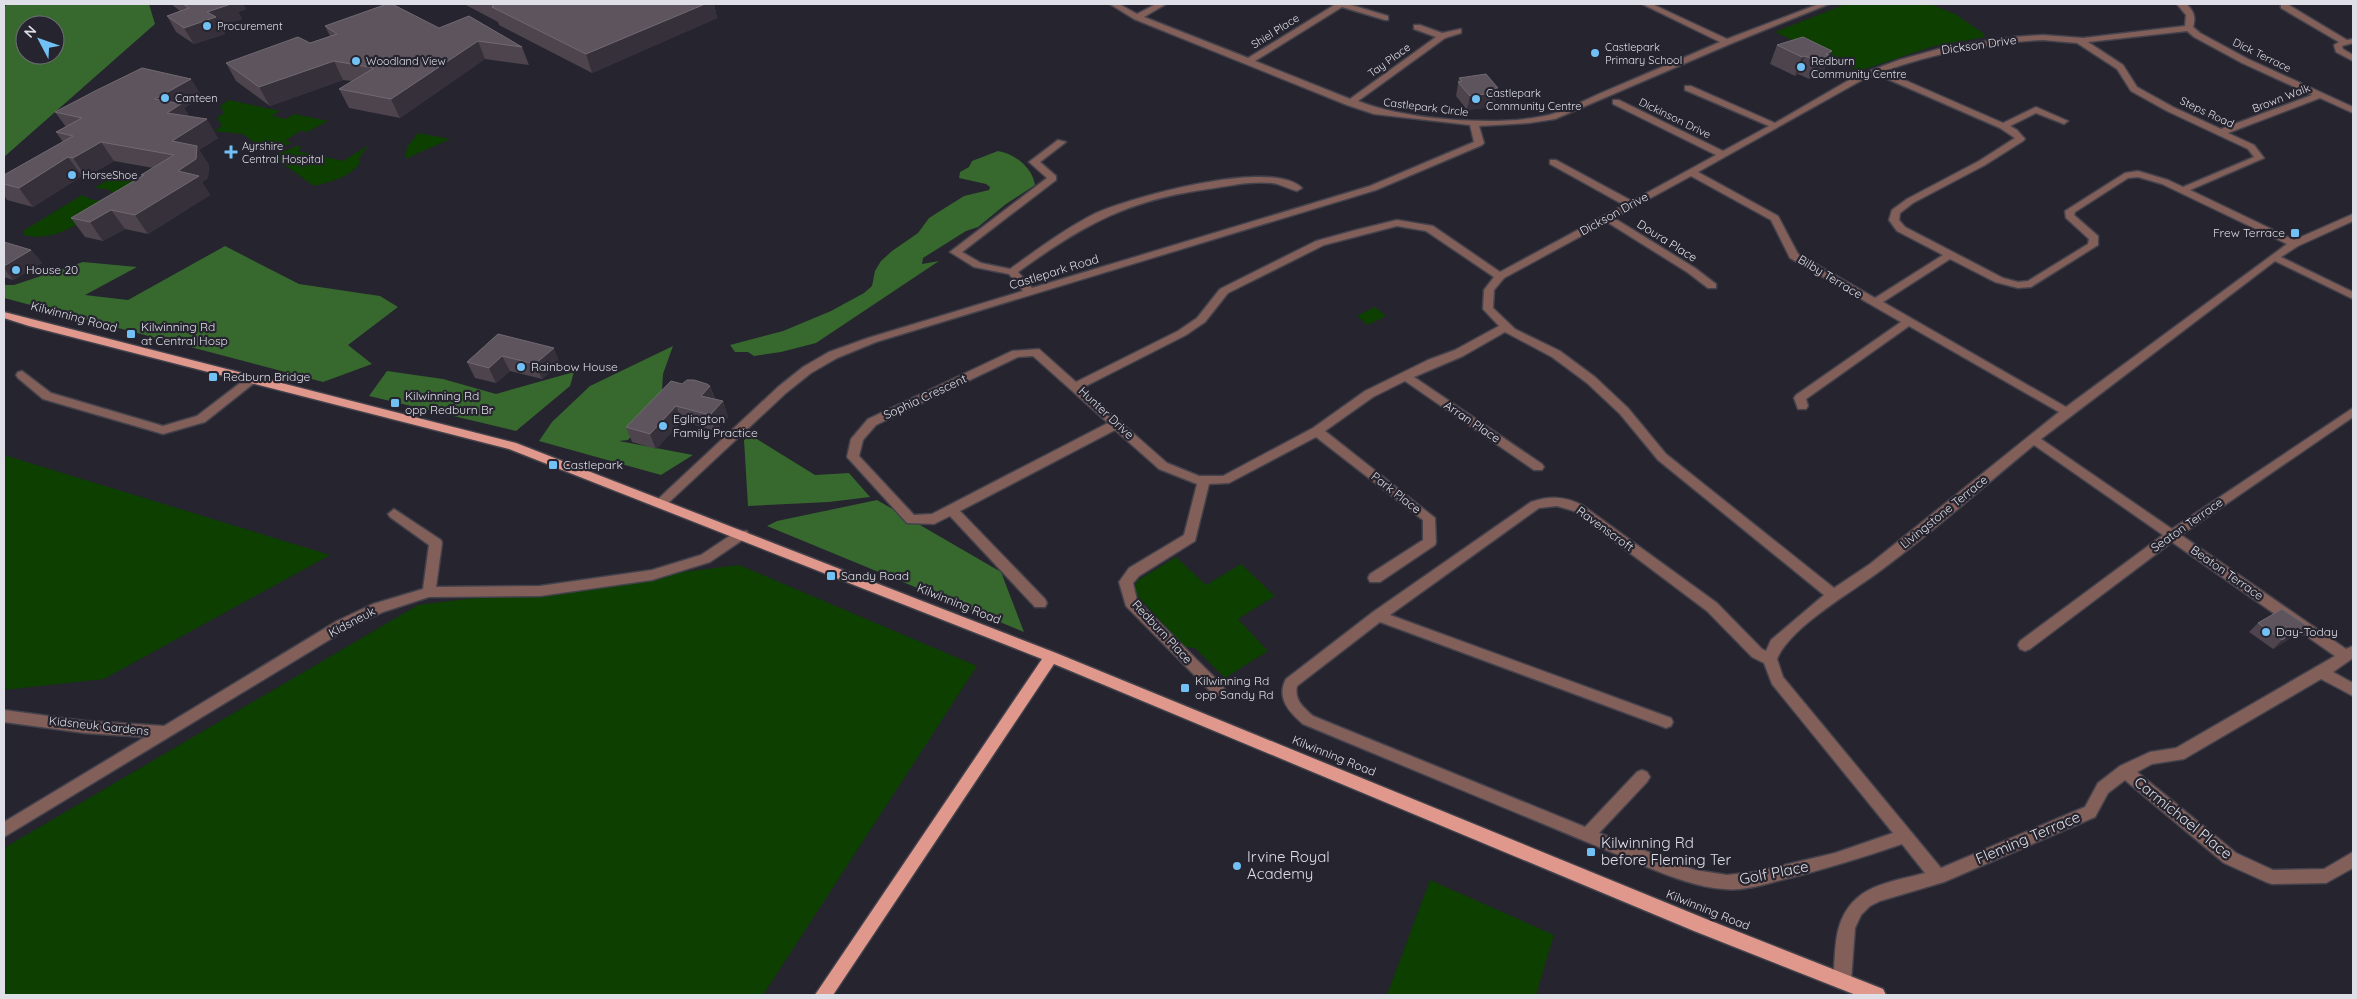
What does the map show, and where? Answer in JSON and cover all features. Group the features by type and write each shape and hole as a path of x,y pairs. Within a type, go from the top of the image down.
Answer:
{"main road":[{"name":"Kilwinning Road","path":"4,315 512,446 742,534 1051,657 1700,925 1877,995"},
{"path":"823,995 1051,657"}],"street":[{"name":"Castlepark Circle","path":"1114,4 1136,17 1350,103 1374,111 1416,118 1474,124 1526,122 1552,117 1727,42 1824,4"},
{"path":"1136,17 1162,4"},
{"name":"Shiel Place","path":"1247,62 1341,4 1385,18"},
{"path":"1646,4 1727,42"},
{"path":"2181,4 2190,12 2192,20 2189,28"},
{"path":"2284,6 2349,41"},
{"name":"Tay Place","path":"1418,27 1442,36"},
{"name":"Dickson Drive","path":"1500,276 1692,172 1859,78 1876,71 1939,50 1996,41 2040,38 2079,40 2189,28"},
{"name":"Dick Terrace","path":"2189,28 2197,35 2245,61 2353,110"},
{"name":"Tay Place","path":"1350,103 1442,36 1458,31"},
{"name":"Steps Road","path":"2079,40 2120,67 2134,89 2170,109 2252,147 2259,158 2183,190"},
{"path":"2349,41 2338,45 2339,50 2353,59"},
{"path":"1876,71 2003,126 2014,132 2020,139 1982,163 1910,201 1895,212 1894,220 1901,229 1999,280 2018,285 2031,284 2093,244 2094,238 2069,216 2070,211 2125,176 2138,174 2151,176 2183,190 2294,244"},
{"path":"1688,88 1775,126"},
{"name":"Brown Walk","path":"2222,132 2320,95"},
{"name":"Dickinson Drive","path":"1616,102 1722,155"},
{"path":"2003,126 2036,110 2064,121"},
{"name":"Castlepark Road","path":"660,503 709,456 807,370 833,355 872,340 1373,188 1479,143 1474,124"},
{"path":"1030,292 1012,272 978,265 955,252 1053,178 1034,162 1061,142"},
{"path":"1552,162 1632,205"},
{"name":"Bilby Terrace","path":"1692,172 1776,218 1794,256 2067,412"},
{"path":"1012,272 1066,233 1130,203 1187,189 1253,180 1283,180 1297,188"},
{"name":"Livingstone Terrace","path":"1770,658 1776,644 1833,595 1876,568 2067,412 2274,257 2294,244 2353,217"},
{"name":"Doura Place","path":"1607,218 1691,270 1712,286"},
{"name":"Hunter Drive","path":"1500,276 1430,228 1397,223 1360,232 1313,247 1224,291 1201,320 1182,333 1075,387 1163,466 1198,480 1225,480 1317,431 1369,394 1432,363 1459,353 1506,327"},
{"path":"1874,303 1949,255"},
{"path":"2274,257 2353,296"},
{"path":"1500,276 1489,290 1488,309 1506,327 1556,354 1591,380 1624,411 1662,457 1833,595"},
{"path":"1802,406 1800,398 1908,322"},
{"name":"Sophia Crescent","path":"1075,387 1035,352 1016,354 872,422 857,439 854,457 911,520 934,519 1116,424"},
{"path":"22,375 47,396 163,430 201,420 252,380"},
{"name":"Arran Place","path":"1405,376 1538,467"},
{"name":"Seaton Terrace","path":"2025,645 2172,535 2353,412"},
{"name":"Park Place","path":"1317,431 1429,518 1430,542 1375,578"},
{"name":"Beaton Terrace","path":"2033,439 2350,654"},
{"name":"Redburn Place","path":"1204,480 1190,538 1134,572 1126,582 1131,602 1218,690"},
{"name":"Ravenscroft","path":"1588,834 1308,720 1290,702 1287,692 1291,683 1378,616 1535,505 1561,501 1578,508 1712,607 1757,653 1770,658"},
{"path":"952,510 1040,603"},
{"path":"394,514 436,543 430,592"},
{"name":"Kidsneuk","path":"4,830 342,625 378,608 430,592 540,591 652,575 705,559 742,534"},
{"path":"1378,616 1666,722"},
{"name":"Fleming Terrace","path":"1842,981 1847,928 1855,910 1864,901 1876,894 1938,877 2090,812 2103,788 2125,771 2150,758 2179,754 2350,654"},
{"path":"1770,658 1777,680 1938,877"},
{"path":"2321,672 2353,690"},
{"name":"Kidsneuk Gardens","path":"4,716 85,727 166,732"},
{"name":"Carmichael Place","path":"2125,771 2230,858 2272,877 2326,876 2353,859"},
{"path":"1588,834 1642,777"},
{"name":"Golf Place","path":"1588,834 1652,862 1695,877 1727,882 1755,879 1835,860 1905,836"}],"green space":[{"path":"8,4 149,4 155,24 4,157 4,7"},
{"path":"1846,4 1930,4 1955,14 1983,33 1985,37 1931,47 1859,71 1775,32"},
{"path":"229,100 280,111 272,116 286,119 294,114 328,121 307,132 300,131 285,141 292,143 267,152 243,134 214,131 222,126 217,118 224,113 220,106"},
{"path":"418,133 450,139 405,159 407,147"},
{"path":"369,145 359,158 360,163 351,172 333,181 314,186 272,156 297,146 302,147 297,151 343,161"},
{"path":"998,151 1011,155 1022,162 1033,178 1035,185 1006,204 978,227 966,231 923,258 922,264 939,261 816,343 781,352 754,356 748,352 735,352 730,345 783,331 831,311 864,293 872,286 875,271 881,261 918,233 929,218 964,196 989,190 990,187 986,184 959,178 960,172 969,167 972,161"},
{"path":"120,173 143,180 117,194 106,189 94,188"},
{"path":"82,195 93,200 116,200 73,227 61,232 37,237 24,235 23,231"},
{"path":"225,246 299,284 380,296 398,307 348,345 372,364 323,382 4,298 4,285 14,285 83,262 137,267 85,295 128,300"},
{"path":"1375,307 1386,316 1368,325 1357,316"},
{"path":"673,346 663,374 662,390 648,416 628,440 619,441 693,455 661,475 539,441 552,422 590,386"},
{"path":"387,371 443,379 496,394 574,372 570,386 516,431 369,396"},
{"path":"752,436 815,475 849,473 870,497 829,502 748,506 744,440"},
{"path":"4,455 330,555 104,679 4,690"},
{"path":"877,500 1001,572 1024,632 767,526 777,521"},
{"path":"1176,557 1206,585 1241,564 1275,596 1238,619 1268,651 1225,678 1195,648 1185,647 1133,591 1138,580"},
{"path":"739,565 977,666 763,995 4,995 4,848 418,605"},
{"path":"1430,880 1554,935 1536,995 1387,995"}],"building":[{"path":"183,4 231,4 207,12 216,17 184,28 167,16 189,8"},
{"path":"387,4 392,4 439,28 469,16 522,47 478,41 391,99 339,89 374,68 334,61 259,87 226,63 298,37 310,43 337,34 325,26"},
{"path":"491,4 705,4 586,54 492,7 494,6"},
{"path":"1803,37 1832,51 1826,54 1829,55 1816,61 1805,56 1802,57 1777,45"},
{"path":"142,68 191,79 155,99 181,104 167,113 207,119 172,141 197,146 196,159 178,171 199,176 135,215 111,210 90,222 71,218 174,155 101,142 73,158 68,157 19,188 4,184 4,175 73,136 56,132 82,118 55,112"},
{"path":"1486,74 1498,88 1491,89 1494,93 1470,96 1458,82 1462,81 1459,78"},
{"path":"4,242 31,250 4,266"},
{"path":"498,334 554,348 535,364 502,356 489,368 467,362"},
{"path":"687,380 694,380 710,386 701,396 723,401 710,415 676,406 650,434 626,427 671,381 682,384"},
{"path":"2282,609 2306,625 2282,640 2258,623"}],"place":[{"name":"Procurement","path":"207,26"},
{"name":"Castlepark Primary School","path":"1595,53"},
{"name":"Woodland View","path":"356,61"},
{"name":"Redburn Community Centre","path":"1801,67"},
{"name":"Canteen","path":"165,98"},
{"name":"Castlepark Community Centre","path":"1476,99"},
{"name":"Ayrshire Central Hospital","path":"231,152"},
{"name":"HorseShoe","path":"72,175"},
{"name":"Frew Terrace","path":"2295,233"},
{"name":"House 20","path":"16,270"},
{"name":"Kilwinning Rd at Central Hosp","path":"131,334"},
{"name":"Rainbow House","path":"521,367"},
{"name":"Redburn Bridge","path":"213,377"},
{"name":"Kilwinning Rd opp Redburn Br","path":"395,403"},
{"name":"Eglington Family Practice","path":"663,426"},
{"name":"Castlepark","path":"553,465"},
{"name":"Sandy Road","path":"831,576"},
{"name":"Day-Today","path":"2266,632"},
{"name":"Kilwinning Rd opp Sandy Rd","path":"1185,688"},
{"name":"Kilwinning Rd before Fleming Ter","path":"1591,852"},
{"name":"Irvine Royal Academy","path":"1237,866"}]}
